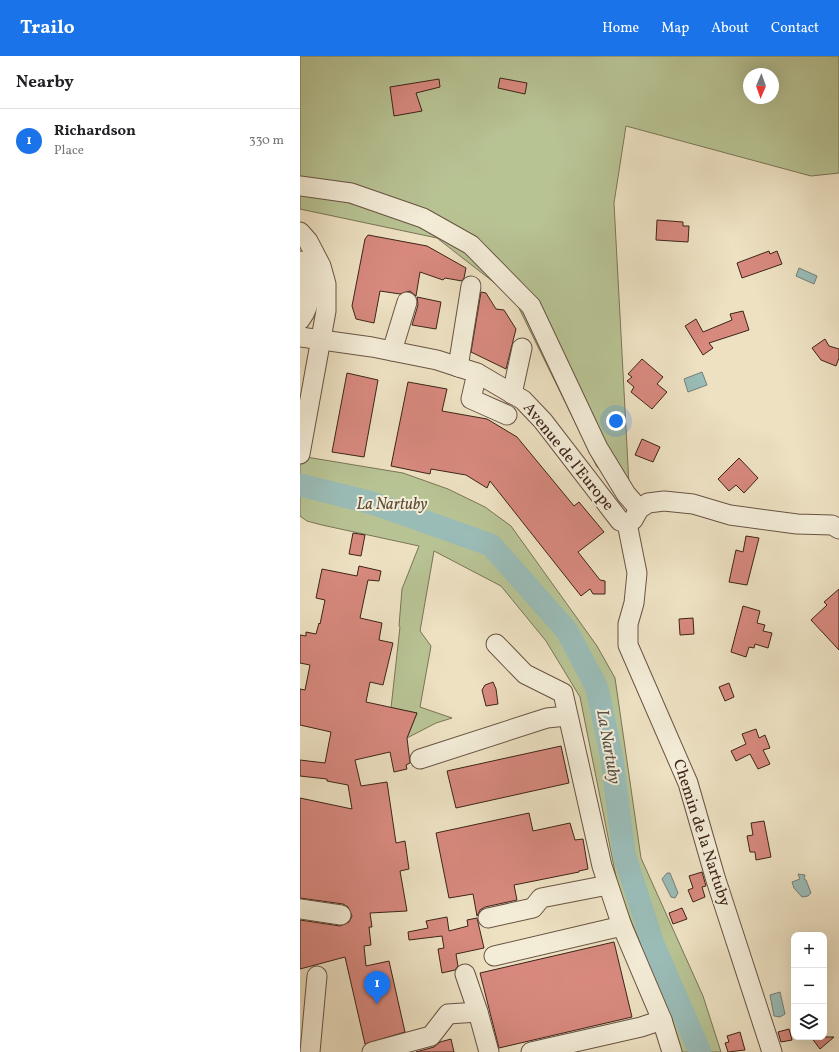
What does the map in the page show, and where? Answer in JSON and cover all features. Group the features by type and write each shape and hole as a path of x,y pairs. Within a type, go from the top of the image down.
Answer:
{"street":[{"path":"300,186 358,195 423,218 471,245 531,306 598,448 626,494 639,509"},
{"path":"300,232 308,241 321,266 326,284 326,311 300,454"},
{"path":"300,261 306,272 310,295 307,312 300,320"},
{"path":"458,367 471,286"},
{"path":"392,351 407,302"},
{"name":"Avenue de l'Europe","path":"300,337 321,339 437,360 477,373 523,400 543,421 620,521 627,523"},
{"path":"512,394 522,348"},
{"path":"477,373 471,399 507,415"},
{"path":"627,523 634,519 639,509 648,503 664,501 693,504 730,515 797,524 832,525 839,529"},
{"name":"Chemin de la Nartuby","path":"627,523 637,573 634,603 628,624 628,645 688,783 715,877 772,1052"},
{"path":"496,644 525,674 563,693 602,866 622,926 662,1020 672,1052"},
{"path":"420,760 546,718 567,716"},
{"path":"488,918 533,908 541,898 608,885"},
{"path":"300,909 341,915"},
{"path":"494,956 622,926"},
{"path":"465,974 490,1052"},
{"path":"310,1052 317,976"},
{"path":"372,1052 431,1036 448,1014 478,1012"},
{"path":"531,1052 642,1027 662,1020"}],"green space":[{"path":"300,56 839,56 839,173 811,176 626,126 614,203 629,485 597,467 514,298 437,238 300,209"},
{"name":"La Nartuby","path":"300,456 403,473 448,489 485,507 511,526 597,646 615,678 641,858 703,996 721,1052 680,1052 638,948 642,947 619,892 580,697 546,641 501,586 434,551 420,631 431,646 420,707 452,718 436,723 407,738 417,713 391,708 400,627 402,589 419,546 322,525 307,521 300,516"}],"water":[{"path":"799,268 817,276 814,284 796,276"},
{"path":"702,372 707,385 688,392 684,379"},
{"path":"667,873 670,873 678,893 675,898 671,897 662,879"},
{"path":"798,874 805,875 804,879 806,880 811,893 808,896 802,897 794,888 792,882 800,879"},
{"path":"780,992 785,1014 780,1017 774,1016 770,995"}],"building":[{"path":"500,78 527,83 525,94 498,88"},
{"path":"439,79 440,87 416,93 422,111 394,116 390,87"},
{"path":"657,220 683,222 683,226 689,226 688,242 656,240"},
{"path":"368,235 427,246 466,268 464,278 462,281 445,278 443,280 420,272 416,296 410,291 400,294 380,291 374,323 356,319 352,306 365,239"},
{"path":"769,251 770,254 777,251 782,264 742,278 737,263"},
{"path":"481,292 486,293 496,309 504,310 516,329 506,369 471,352"},
{"path":"417,297 441,302 436,329 412,325 418,305"},
{"path":"743,311 749,330 709,343 713,348 703,355 685,326 696,319 703,332 732,320 730,314"},
{"path":"825,339 829,346 839,349 839,358 836,366 821,360 812,348"},
{"path":"642,359 663,377 657,384 667,392 652,409 631,392 634,387 627,381 632,377 628,374"},
{"path":"347,373 378,380 364,457 332,452"},
{"path":"408,382 447,389 442,411 487,419 517,437 574,506 579,502 604,532 578,552 600,580 605,581 605,594 593,594 590,589 581,596 490,481 487,488 466,475 431,469 430,474 391,466"},
{"path":"642,439 660,447 653,462 635,455"},
{"path":"739,458 758,478 744,493 736,485 729,491 718,479"},
{"path":"353,533 365,535 361,556 349,554"},
{"path":"746,536 759,538 747,585 729,582 736,550 743,552"},
{"path":"359,566 381,571 379,581 368,580 360,618 382,623 379,640 393,643 383,685 370,682 366,702 417,713 407,738 410,763 406,765 407,769 394,772 390,752 355,760 361,786 387,782 396,843 405,841 409,869 400,871 407,911 370,913 372,927 369,927 371,945 364,946 366,966 389,961 405,1032 365,1044 345,957 300,969 300,920 340,926 349,922 352,916 348,907 343,904 300,898 300,798 352,809 348,785 327,781 327,779 300,776 300,760 325,763 331,732 300,725 300,689 305,690 310,665 300,663 300,635 306,636 306,632 316,634 319,623 320,624 325,600 316,598 322,569 357,576"},
{"path":"839,589 839,650 811,620 827,605 824,602"},
{"path":"743,606 760,611 757,623 765,625 763,631 772,633 768,648 755,644 754,648 749,647 746,657 731,652"},
{"path":"693,618 694,634 680,635 679,619"},
{"path":"493,682 496,689 498,704 486,706 482,690 485,685"},
{"path":"729,683 734,697 725,701 719,687"},
{"path":"756,729 759,738 765,735 770,748 763,750 770,764 758,769 750,754 736,761 731,751 746,744 742,734"},
{"path":"561,746 569,783 456,808 447,771"},
{"path":"529,813 533,831 570,823 575,840 583,839 588,869 514,885 517,900 485,907 480,910 477,916 473,894 449,898 436,833"},
{"path":"764,821 771,857 756,860 755,852 750,852 747,836 753,835 751,823"},
{"path":"702,872 706,886 702,887 705,897 693,902 688,890 693,888 689,876"},
{"path":"682,908 687,919 673,924 669,913"},
{"path":"447,917 449,931 468,926 467,920 477,918 484,948 456,954 458,966 455,970 442,973 438,949 444,948 442,936 409,940 408,932 428,928 426,921"},
{"path":"614,942 632,1017 499,1048 480,973"},
{"path":"789,1029 792,1040 781,1042 778,1032"},
{"path":"740,1032 745,1050 728,1052 725,1043 729,1042 727,1036"},
{"path":"827,1037 834,1037 820,1049 813,1040 827,1040"},
{"path":"451,1039 454,1052 416,1052 434,1047 440,1042"}],"waterway":[{"name":"La Nartuby","path":"300,485 372,503 491,545 567,631 597,688 612,759 624,854 653,944 700,1052"}],"place":[{"name":"Richardson","path":"377,1004"}]}
